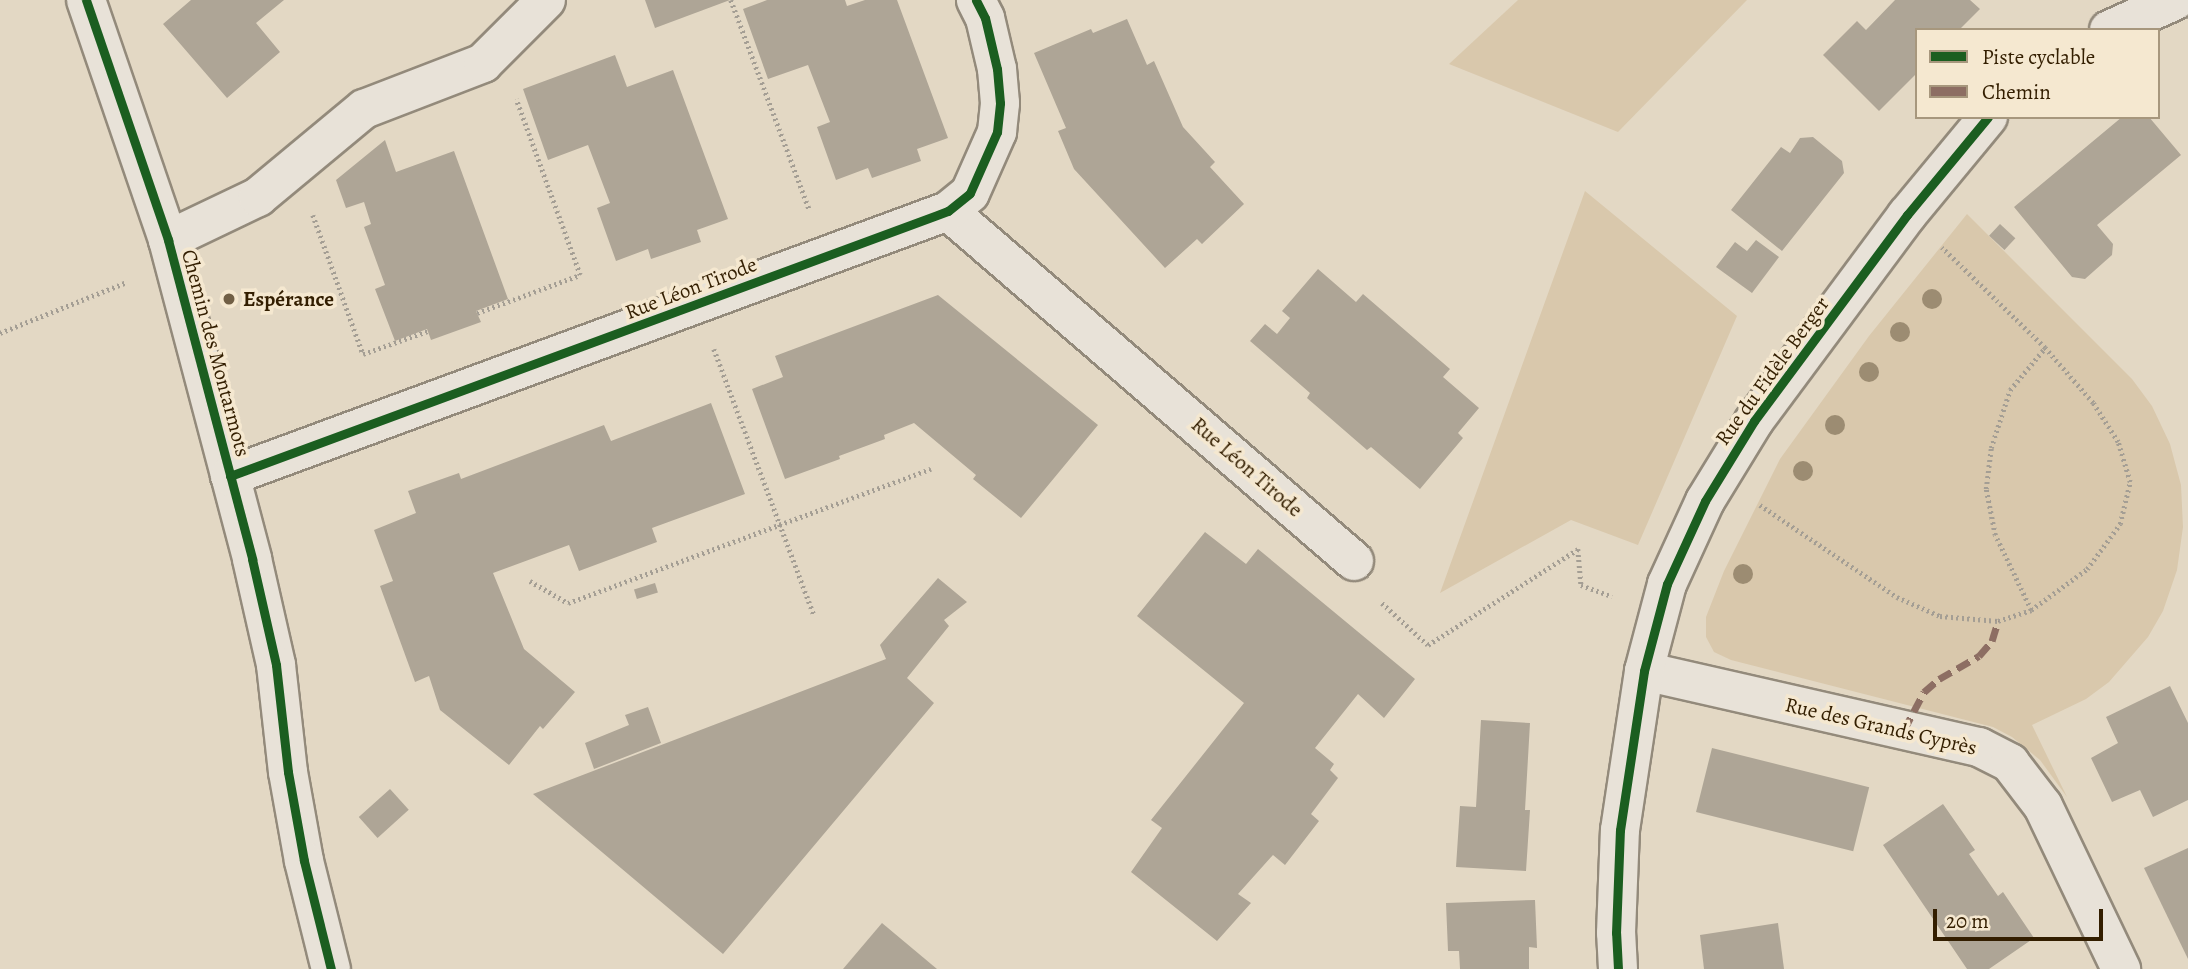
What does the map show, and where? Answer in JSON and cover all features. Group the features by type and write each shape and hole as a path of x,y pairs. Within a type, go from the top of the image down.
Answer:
{"street":[{"name":"Chemin des Montarmots","path":"86,0 171,252 230,476 276,665 288,772 304,861 331,969"},
{"name":"Chemin des Montarmots","path":"171,252 258,197 364,109 483,63 546,0"},
{"name":"Rue Léon Tirode","path":"230,476 948,211 970,192 997,132 1000,103 997,69 985,18 976,0"},
{"path":"2113,28 2176,0"},
{"name":"Rue du Fidèle Berger","path":"1618,969 1616,933 1620,830 1644,671 1667,584 1718,477 1754,421 1907,215 1985,119"},
{"name":"Rue Léon Tirode","path":"948,211 1354,561"},
{"name":"Rue des Grands Cyprès","path":"1644,671 1979,747 2010,763 2043,806 2121,969"}],"path":[{"path":"731,0 826,255"},
{"path":"477,313 580,275 508,79 483,63"},
{"path":"296,168 363,354 428,331"},
{"path":"1718,477 1897,597 1940,616 1998,621 2031,610 2087,569 2120,524 2130,482 2118,442 2093,403 2045,348 1907,215"},
{"path":"0,333 171,252"},
{"path":"697,305 814,615"},
{"path":"2031,610 1995,535 1986,488 1991,448 2010,390 2045,348"},
{"path":"530,581 568,603 930,470"},
{"path":"1354,561 1366,588 1428,645 1578,549 1581,585 1659,612"}],"shaded area":[{"path":"1518,0 1747,0 1618,132 1449,64"},
{"path":"1585,191 1737,316 1638,545 1571,520 1440,593"},
{"path":"1967,214 2132,379 2152,406 2170,444 2181,485 2183,527 2177,570 2163,611 2148,637 2109,682 2086,699 2032,725 2067,797 2040,760 2012,737 1993,727 1731,660 1714,652 1706,637 1706,617 1724,571 1780,459 1869,336"}],"building":[{"path":"191,0 284,0 256,23 280,52 227,98 163,24"},
{"path":"645,0 730,0 655,28"},
{"path":"767,0 845,0 847,6 865,0 897,0 948,138 917,149 921,161 872,178 868,168 836,180 817,127 830,122 808,65 768,79 743,9"},
{"path":"1895,0 1970,0 1980,9 1961,28 1915,28 1915,75 1879,111 1823,55 1857,21 1866,30"},
{"path":"1127,19 1147,65 1154,61 1183,127 1215,162 1210,167 1244,204 1202,244 1197,239 1165,268 1074,169 1058,131 1066,128 1034,53 1091,29 1093,33"},
{"path":"615,55 627,87 673,70 728,219 697,230 701,242 651,259 648,249 616,261 597,208 610,203 588,145 548,160 523,89"},
{"path":"2120,119 2151,119 2181,155 2097,225 2113,244 2112,255 2085,279 2072,277 2014,207"},
{"path":"1813,137 1842,161 1844,173 1782,251 1731,210 1781,147 1790,153 1800,138"},
{"path":"385,140 396,172 454,151 508,299 476,311 481,322 431,340 427,329 395,341 375,289 385,285 364,227 371,224 364,202 346,208 336,180"},
{"path":"2000,224 2015,238 2004,250 1989,236"},
{"path":"1756,240 1779,257 1752,293 1716,267 1735,242 1747,251"},
{"path":"1318,269 1356,302 1363,294 1450,369 1443,377 1479,408 1458,433 1463,438 1420,489 1371,447 1367,450 1307,398 1310,393 1250,341 1265,324 1277,334 1290,318 1282,311"},
{"path":"938,295 1098,425 1021,518 973,479 976,475 914,423 884,435 885,439 839,456 840,459 785,479 752,389 783,377 775,356"},
{"path":"711,403 745,494 652,528 657,542 579,571 569,545 493,573 524,649 575,692 543,729 540,726 509,765 440,710 429,676 415,682 380,586 393,581 374,530 416,513 408,491 459,473 461,479 604,425 611,441"},
{"path":"1205,532 1246,564 1258,549 1415,679 1384,718 1358,694 1315,748 1334,764 1330,770 1338,778 1311,814 1319,821 1285,865 1273,855 1238,894 1251,903 1217,941 1131,872 1162,828 1151,820 1244,703 1137,616"},
{"path":"938,578 967,602 944,620 949,626 907,678 934,703 723,954 533,794 886,659 880,645"},
{"path":"655,583 658,593 637,599 634,589"},
{"path":"2170,686 2188,723 2188,800 2153,817 2140,790 2112,802 2091,758 2118,743 2106,717"},
{"path":"648,707 661,743 594,769 585,743 629,725 625,715"},
{"path":"1481,720 1530,723 1525,810 1530,810 1526,871 1456,867 1460,806 1476,807"},
{"path":"1712,748 1869,787 1853,851 1696,812"},
{"path":"390,789 409,810 378,838 359,817"},
{"path":"1943,804 1975,850 1969,854 1998,896 2003,892 2034,938 1989,969 1967,969 1883,845"},
{"path":"2188,848 2188,959 2144,868"},
{"path":"1535,900 1537,948 1529,947 1529,969 1460,969 1459,951 1448,951 1446,903"},
{"path":"882,923 937,969 843,969"},
{"path":"1778,923 1784,969 1704,969 1700,935"}],"marked path":[{"path":"1904,730 1924,692 1939,679 1979,656 1992,641 1998,621"}],"cycle path":[{"path":"86,0 168,240 252,559 276,665 288,772 304,861 331,969"},
{"path":"230,476 948,211 970,193 997,132 1000,103 997,69 985,18 976,0"},
{"path":"1618,969 1616,933 1620,830 1644,671 1667,584 1705,501 1754,421 1907,215 1986,119"}],"place":[{"name":"Espérance","path":"229,299"}]}
